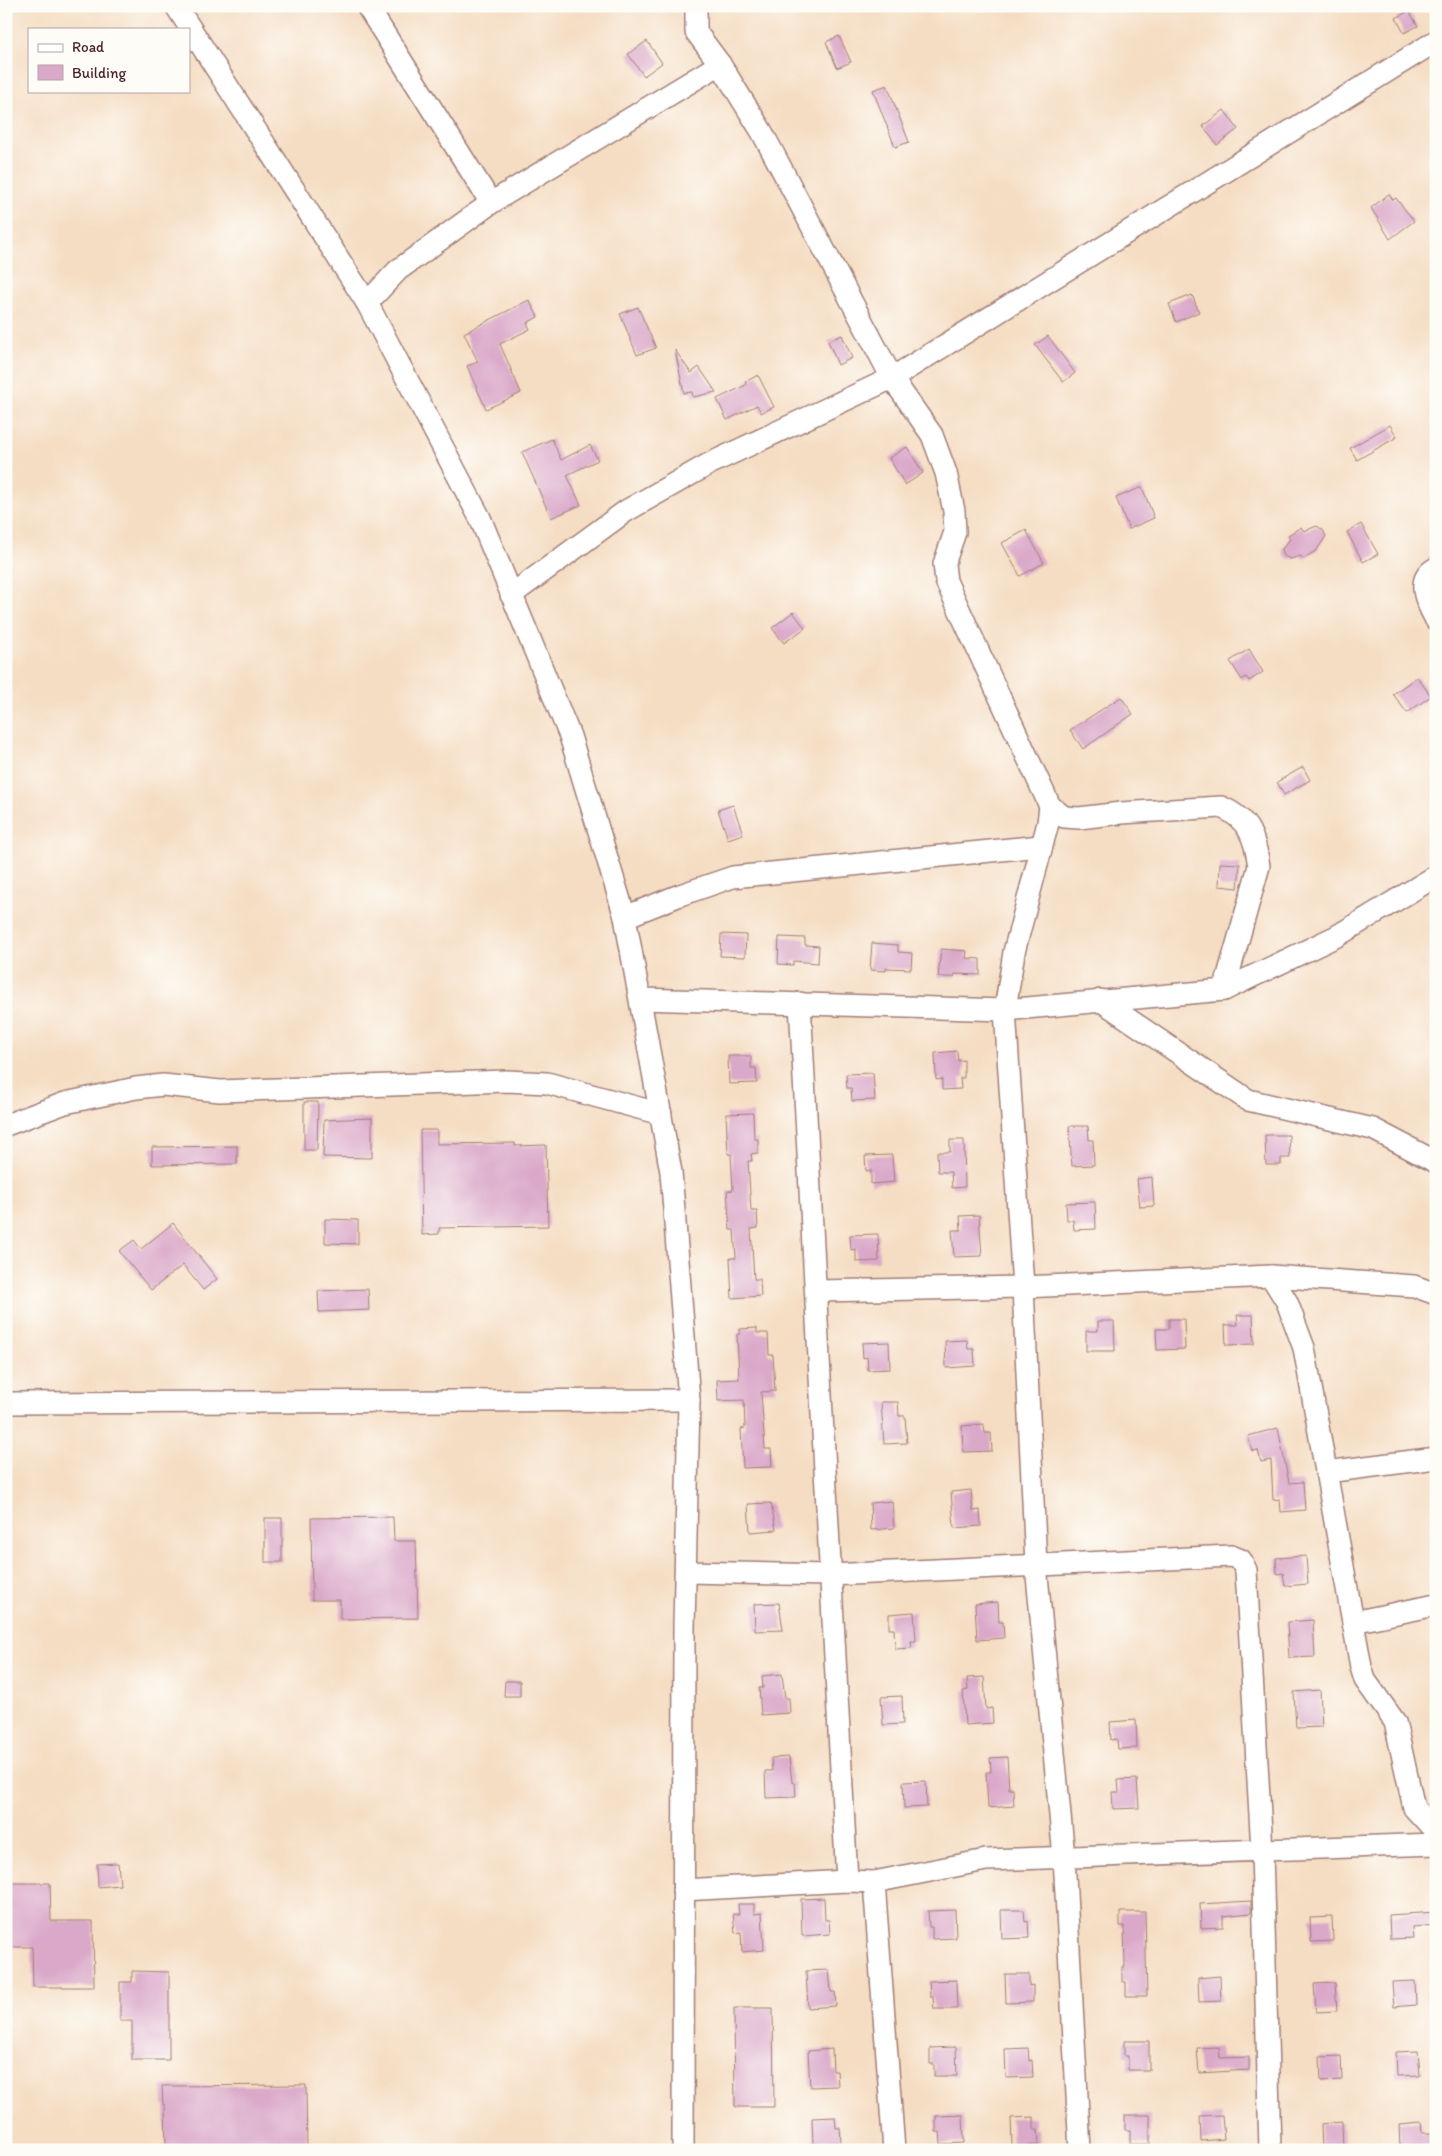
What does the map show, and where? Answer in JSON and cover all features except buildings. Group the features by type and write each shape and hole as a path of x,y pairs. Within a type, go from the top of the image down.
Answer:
{"street":[{"path":"176,6 367,303 480,518 570,736 625,917 671,1172 689,1400 683,1890 683,2150"},
{"path":"367,6 491,203"},
{"path":"696,6 696,32 720,64 762,132 892,378 932,435 946,473 954,511 955,532 944,564 946,581 1050,806 1064,817 1079,818 1121,813 1221,807 1236,813 1244,821 1256,848 1258,866 1224,990"},
{"path":"511,595 626,511 709,464 892,378 1436,40"},
{"path":"367,303 398,270 491,203 720,64"},
{"path":"1436,568 1431,570 1424,582 1423,594 1436,620"},
{"path":"1050,806 1048,823 1040,846 1014,952 1005,1010 1023,1287 1036,1565 1064,1857 1080,2150"},
{"path":"625,917 680,894 733,877 1040,846"},
{"path":"641,999 1005,1010 1224,990 1337,936 1436,876"},
{"path":"1100,1000 1248,1100 1373,1129 1436,1162"},
{"path":"800,1003 817,1291 847,1881"},
{"path":"6,1126 65,1103 136,1088 163,1085 220,1091 506,1081 530,1082 547,1083 661,1114"},
{"path":"817,1291 1023,1287 1271,1276 1414,1286 1436,1294"},
{"path":"1271,1276 1287,1302 1304,1348 1365,1680 1395,1722 1411,1802 1414,1808 1436,1832"},
{"path":"6,1403 689,1400"},
{"path":"1326,1472 1436,1458"},
{"path":"686,1572 830,1575 1231,1556 1241,1560 1246,1570 1262,1850 1270,2150"},
{"path":"1353,1622 1436,1605"},
{"path":"683,1890 847,1881 874,1882 986,1860 1436,1844"},
{"path":"874,1882 894,2150"}]}
